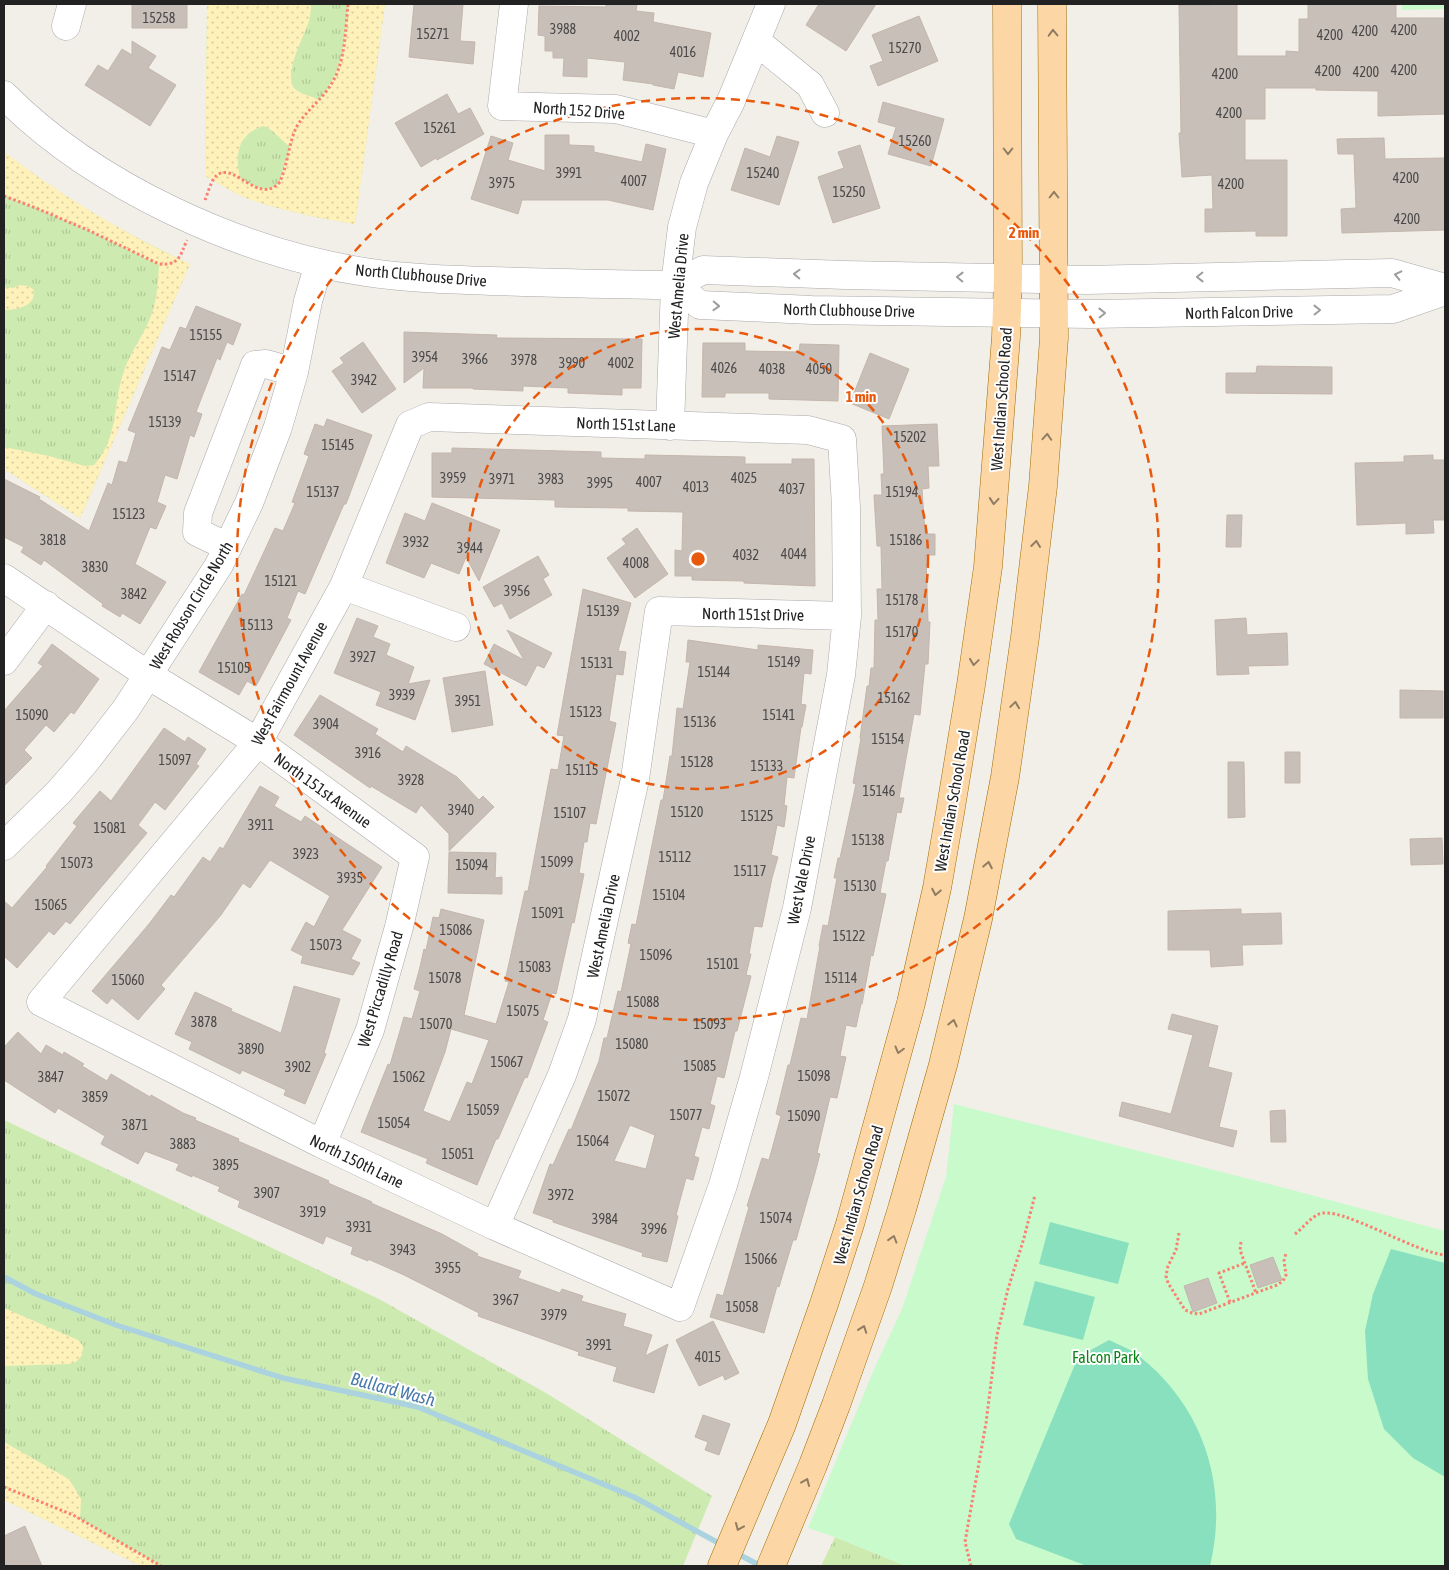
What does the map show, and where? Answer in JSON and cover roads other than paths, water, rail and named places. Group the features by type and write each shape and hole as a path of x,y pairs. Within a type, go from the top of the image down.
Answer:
{"main road":[{"name":"West Indian School Road","path":"771,1566 817,1456 878,1286 943,1065 978,919 1005,777 1025,637 1043,486 1054,338 1030,312 1031,278 1007,4"},
{"name":"West Indian School Road","path":"722,1566 782,1424 824,1304 850,1224 912,1003 926,939 950,813 988,567 1003,377 1030,312 1052,4"}],"street":[{"name":"North 152 Drive","path":"514,4 502,106 616,109 714,134"},
{"name":"West Amelia Drive","path":"670,426 675,285 682,227 694,183 771,4"},
{"path":"756,41 810,85 825,113"},
{"name":"North Clubhouse Drive","path":"4,95 33,122 62,144 136,192 223,233 273,251 319,264 365,272 443,280 675,285 703,270 845,275 1031,278"},
{"name":"West Robson Circle North","path":"4,846 59,792 126,709 219,565 249,503 278,426 294,372 308,301 319,264"},
{"name":"North Falcon Drive","path":"1031,278 1086,280 1392,273 1445,289"},
{"path":"844,310 845,275"},
{"name":"North Clubhouse Drive","path":"675,285 700,305 812,310 1030,312"},
{"name":"North Falcon Drive","path":"1030,312 1110,313 1393,309 1445,289"},
{"path":"228,547 197,532 198,512 254,365 266,364 294,372"},
{"name":"North 151st Lane","path":"410,425 429,418 808,430 842,439"},
{"name":"West Fairmount Avenue","path":"41,1002 258,742 344,586 410,425"},
{"name":"West Vale Drive","path":"680,1306 723,1185 797,908 840,675 846,616 846,507 842,439"},
{"name":"North 151st Avenue","path":"4,578 148,675 258,742 415,857"},
{"path":"344,586 456,627"},
{"path":"4,661 46,605"},
{"name":"West Amelia Drive","path":"496,1226 562,1075 582,1019 635,778 659,611"},
{"name":"North 151st Drive","path":"659,611 846,616"},
{"name":"West Piccadilly Road","path":"322,1144 370,1030 399,928 415,857"},
{"name":"North 150th Lane","path":"41,1002 322,1144 496,1226 680,1306"}],"waterway":[{"name":"Bullard Wash","path":"4,1277 36,1294 116,1325 283,1378 418,1407 634,1497 724,1546"},
{"name":"Bullard Wash","path":"736,1553 761,1566"}],"park label":[{"name":"Falcon Park","path":"1106,1357"}]}
